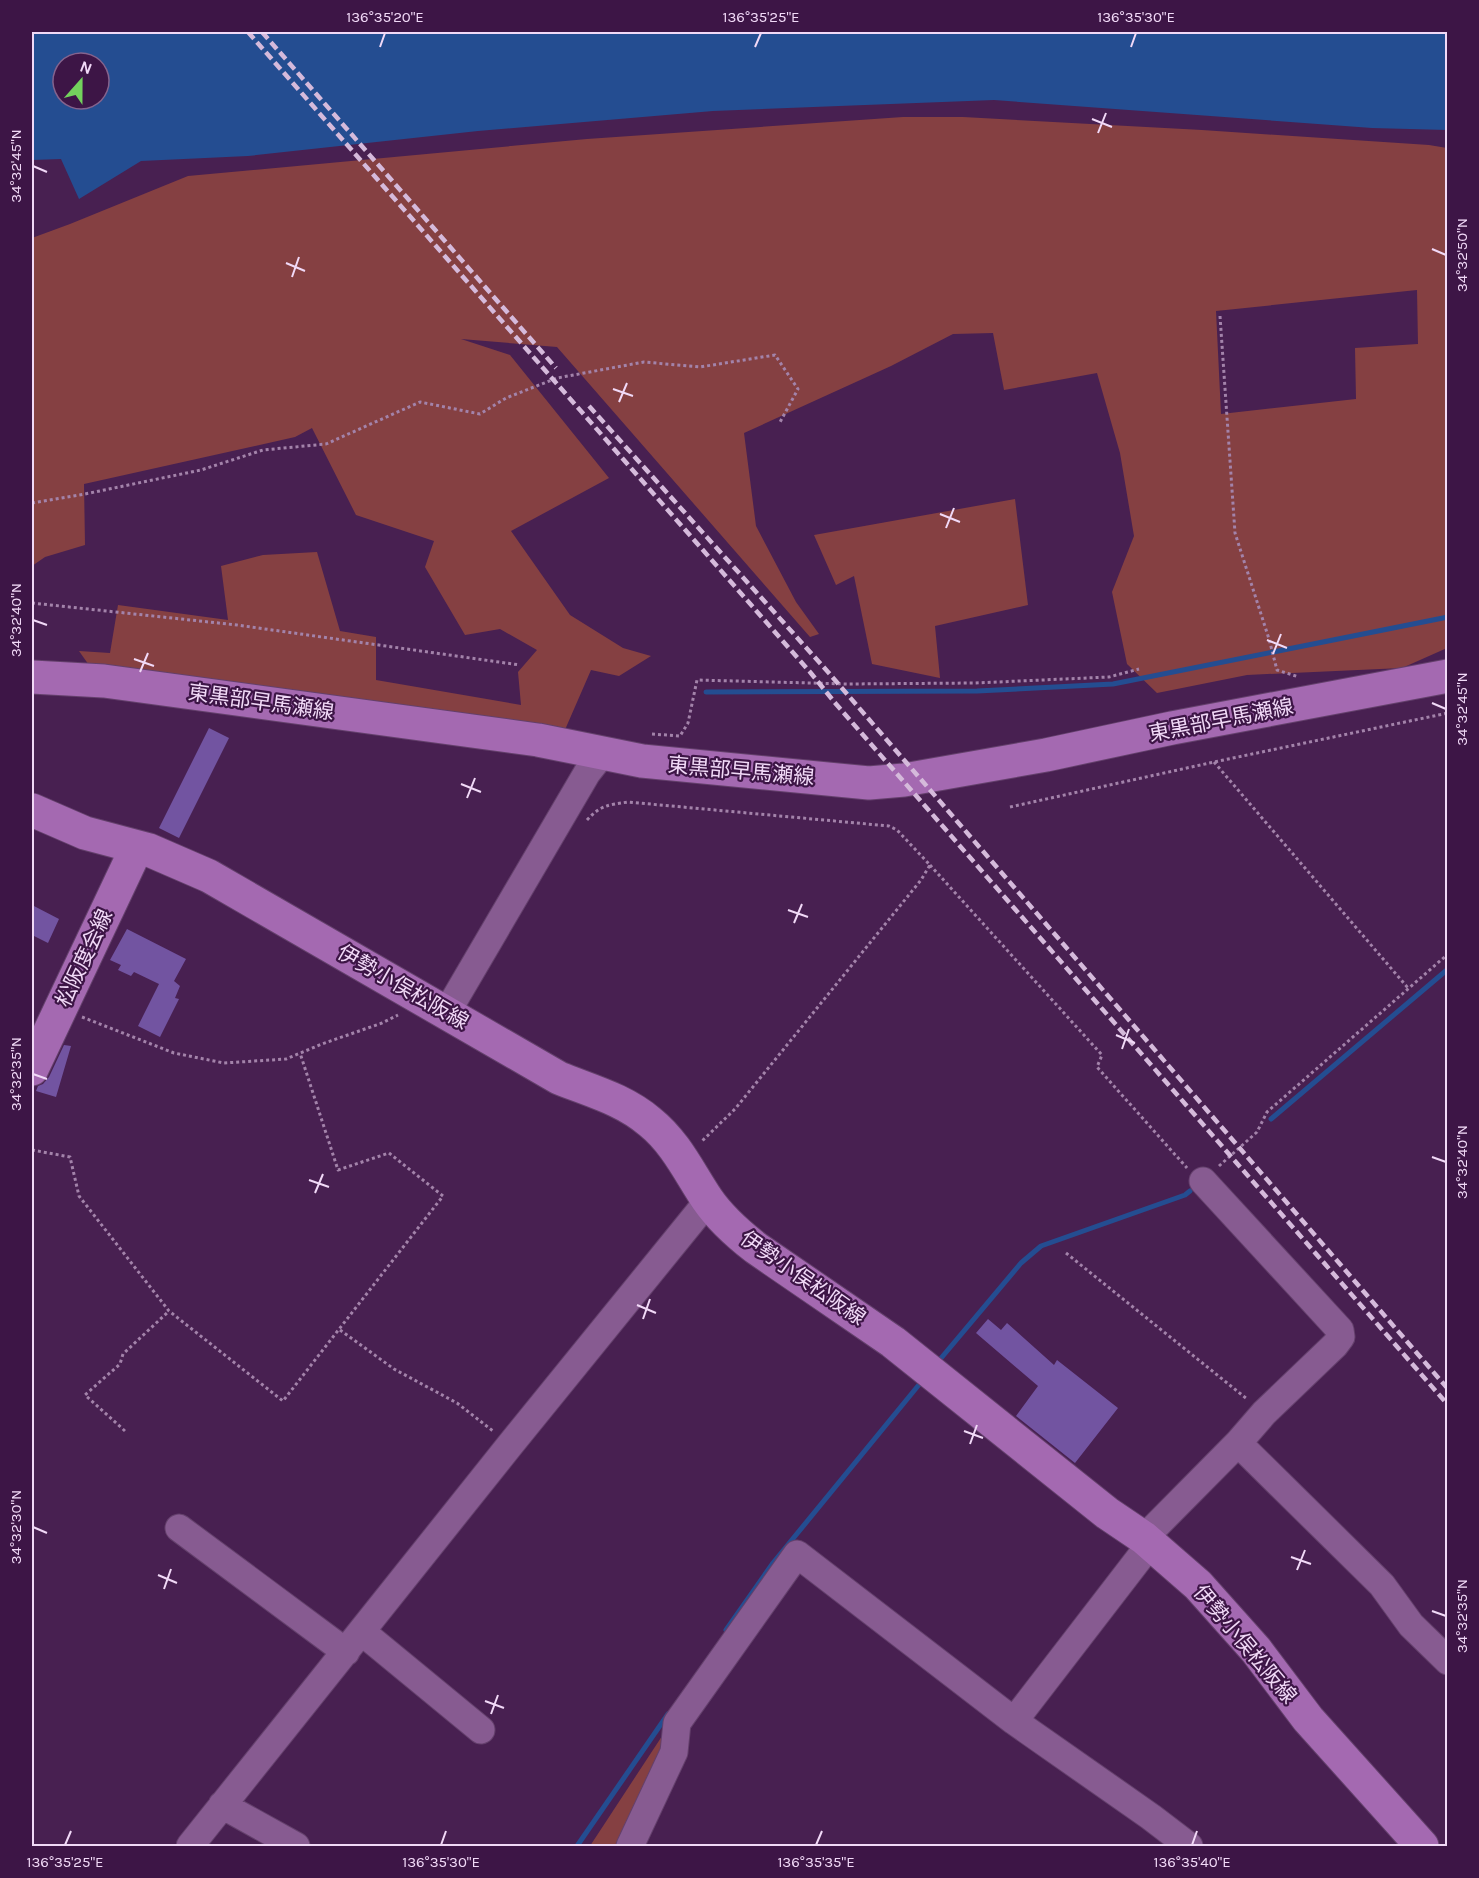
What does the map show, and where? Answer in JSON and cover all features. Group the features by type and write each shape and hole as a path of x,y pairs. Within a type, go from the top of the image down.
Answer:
{"main road":[{"name":"東黒部早馬瀬線","path":"32,677 104,681 538,740 642,761 857,782 904,780 1046,755 1172,728 1448,676"},
{"name":"伊勢小俣松阪線","path":"32,810 85,833 137,847 178,862 238,892 560,1078 613,1098 651,1123 683,1160 708,1201 736,1231 756,1248 893,1342 1107,1513 1147,1540 1198,1585 1256,1650 1308,1719 1422,1846"},
{"name":"松阪度会線","path":"32,1069 137,847"}],"street":[{"path":"434,1005 587,773 602,754"},
{"path":"1014,1721 1147,1540 1264,1413 1341,1337 1340,1330 1203,1181"},
{"path":"189,1846 510,1444 708,1201"},
{"path":"1238,1443 1382,1585 1411,1625 1448,1661"},
{"path":"179,1528 354,1642 481,1730"},
{"path":"631,1846 674,1752 677,1723 797,1554 1014,1721 1189,1846"},
{"path":"222,1805 296,1846"}],"path":[{"path":"1220,316 1235,533 1270,641 1275,665"},
{"path":"32,503 201,470 263,450 326,444 420,402 480,414 506,398 557,378 644,362 700,367 775,355 798,389 779,424"},
{"path":"32,603 237,625 520,665"},
{"path":"650,734 680,736 688,723 697,680 848,684 975,683 1109,676 1139,669"},
{"path":"1010,807 1448,713"},
{"path":"1214,762 1408,988"},
{"path":"581,827 604,805 628,802 889,826 897,830 1102,1055 1097,1067 1193,1175 1203,1181 1257,1132 1267,1112 1448,954"},
{"path":"683,1160 735,1108 921,880 930,865"},
{"path":"59,1011 68,1012 174,1053 224,1062 257,1062 286,1059 382,1023 408,1010 434,1005"},
{"path":"32,1150 70,1157 79,1196 169,1311 283,1401 443,1196 389,1153 338,1170 300,1053"},
{"path":"1066,1253 1264,1413"},
{"path":"125,1431 85,1395 120,1364 123,1354 169,1311"},
{"path":"340,1330 394,1369 457,1403 510,1444"}],"shaded area":[{"path":"903,117 963,117 1202,130 1447,148 1447,648 1402,668 1247,675 1157,693 1127,664 1112,592 1134,536 1120,453 1097,373 1004,390 993,333 953,334 891,366 744,433 756,526 796,602 819,634 810,637 557,347 461,339 510,355 609,478 511,531 570,615 623,648 651,656 619,676 591,670 564,732 91,668 79,651 110,653 118,605 228,620 221,566 263,555 317,552 340,631 376,637 376,680 521,705 518,672 537,650 500,629 465,635 425,567 434,541 356,515 312,428 295,437 84,484 85,545 45,557 32,566 32,238 188,176 587,139","holes":["1417,290 1418,344 1355,348 1356,399 1221,414 1216,311"]},
{"path":"1015,499 1028,605 935,626 940,678 872,664 854,576 836,585 814,535"},
{"path":"668,1727 667,1750 623,1846 590,1846"}],"water":[{"path":"32,32 1447,32 1447,130 1372,128 994,100 713,111 478,131 248,156 141,161 79,199 61,159 32,160"}],"building":[{"path":"209,728 229,738 179,838 159,828"},
{"path":"32,905 59,919 48,943 32,935"},
{"path":"127,929 186,959 174,981 180,986 175,998 179,999 160,1037 138,1026 159,984 134,972 131,976 118,970 121,965 110,960"},
{"path":"64,1045 71,1046 56,1097 36,1091 38,1086 49,1077"},
{"path":"988,1319 1001,1330 1007,1323 1054,1365 1057,1360 1118,1408 1075,1463 1016,1416 1038,1386 976,1333"}],"waterway":[{"path":"706,692 977,691 1113,684 1448,617"},
{"path":"1271,1119 1448,969"},
{"path":"937,1363 1021,1263 1041,1246 1185,1195 1190,1191"},
{"path":"726,1630 773,1563 922,1381"},
{"path":"577,1846 668,1714"}],"railway":[{"path":"248,32 810,672 1448,1405"},
{"path":"262,32 556,368"},
{"path":"589,406 828,672 1448,1389"}]}
